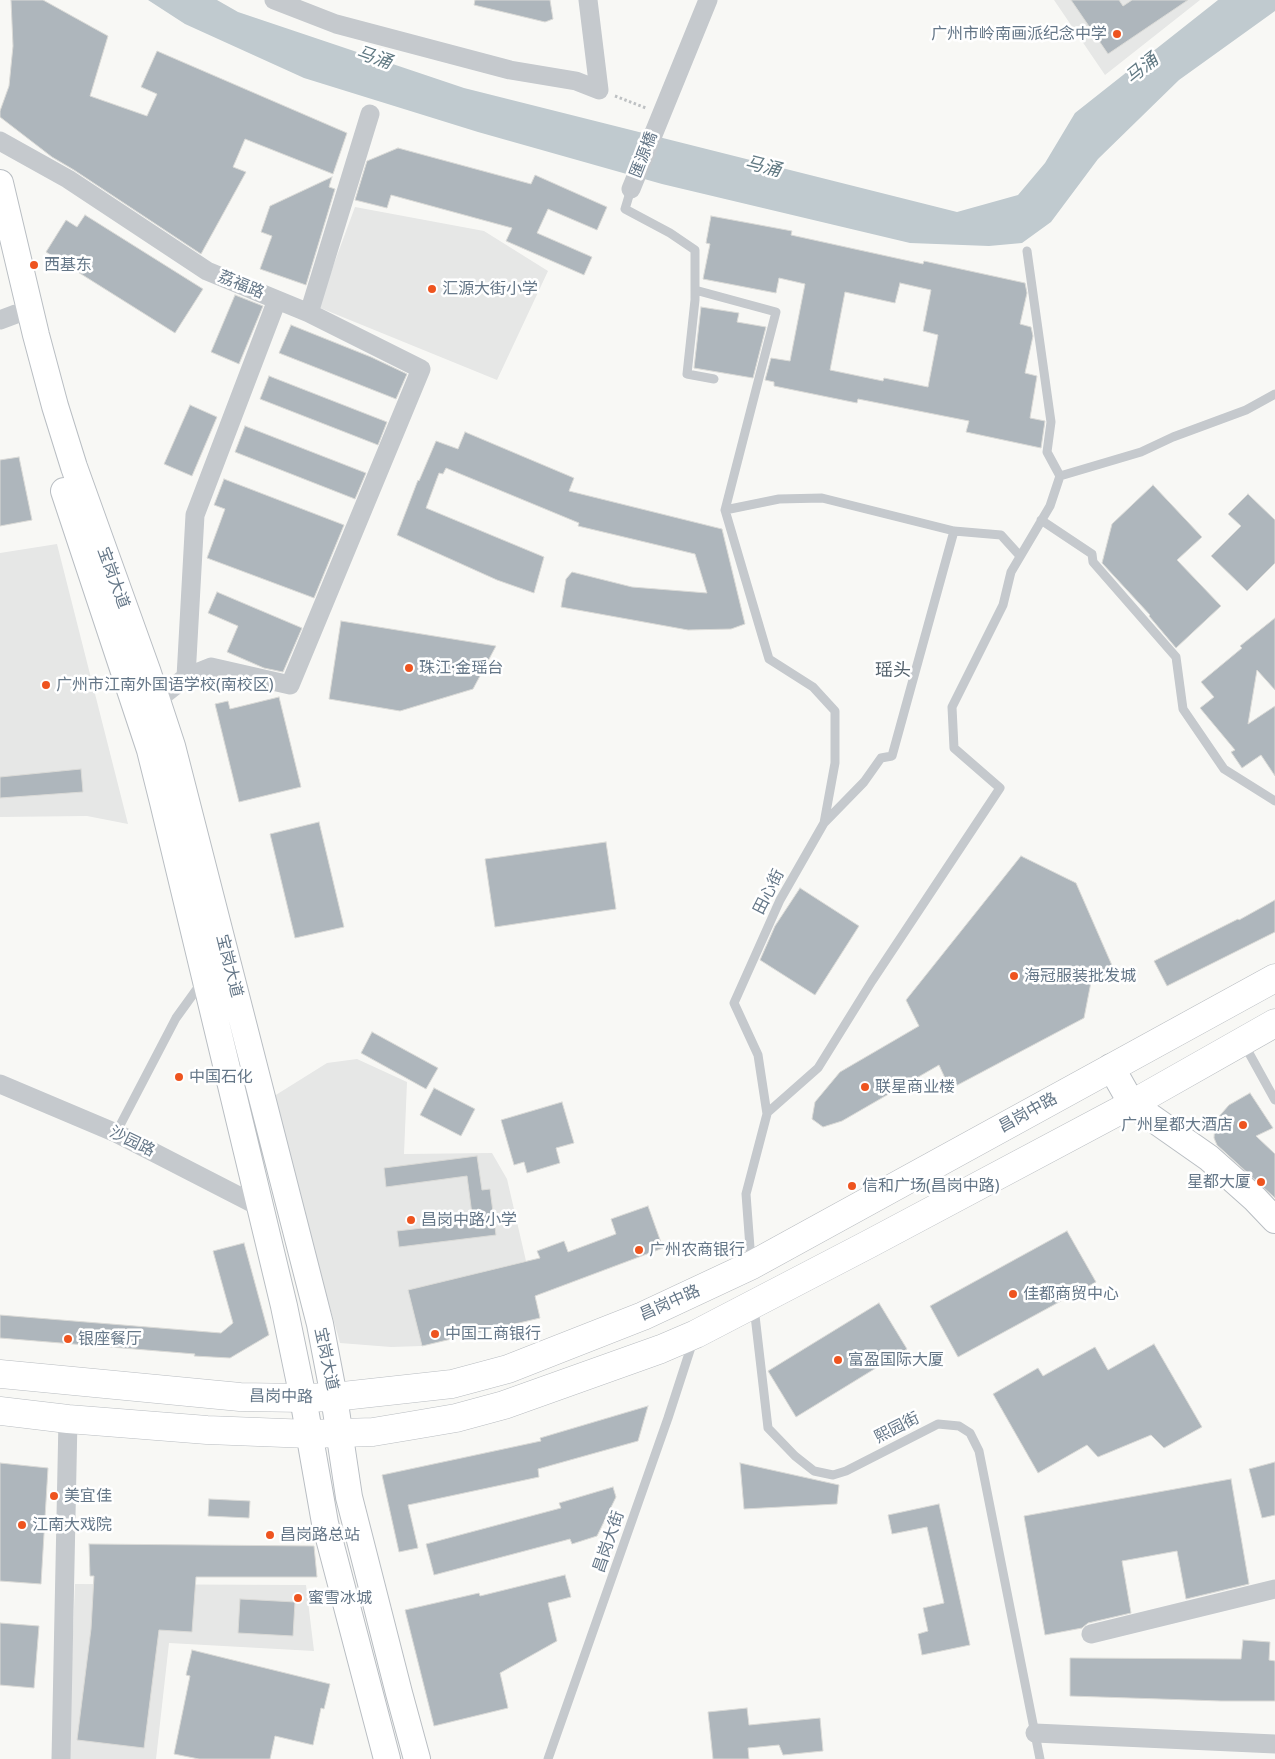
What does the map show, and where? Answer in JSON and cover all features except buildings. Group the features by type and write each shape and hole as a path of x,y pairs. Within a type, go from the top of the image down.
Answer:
{"main road":[{"name":"宝岗大道","path":"0,183 36,335 58,415 77,475 172,746 320,1324 334,1397 349,1497 417,1759"},
{"name":"宝岗大道","path":"0,250 8,317 38,401 65,493 150,750 284,1306 310,1434 325,1523 387,1759"},
{"name":"昌岗中路","path":"0,1374 240,1397 303,1398 334,1397 452,1384 508,1369 644,1316 752,1265 1275,978"},
{"path":"0,1411 68,1419 207,1430 310,1434 373,1432 456,1418 504,1405 660,1349 696,1334 1054,1146 1275,1023"},
{"path":"1111,1067 1132,1104 1209,1158 1256,1200 1275,1220"},
{"path":"1035,1109 1057,1114 1063,1129 1054,1146"}],"street":[{"path":"277,1 336,24 510,70 576,81 599,90 588,0"},
{"name":"匯源橋","path":"631,189 708,0"},
{"path":"310,313 370,114"},
{"name":"荔福路","path":"0,140 68,179 207,271 310,313 421,369 290,685 211,667 186,677"},
{"path":"157,700 186,677 195,515 278,300"},
{"name":"沙园路","path":"0,1084 116,1133 260,1207"},
{"path":"61,1759 68,1419"},
{"path":"1091,1634 1275,1589"},
{"path":"1035,1733 1275,1744"}],"lane":[{"path":"631,189 626,209 670,233 695,250 695,290 687,374 714,379"},
{"path":"767,1113 818,1068 872,981 1000,788 954,748 952,707 1003,605 1011,572 1050,506 1060,476 1047,452 1051,422 1027,252"},
{"path":"695,290 776,312 725,510 779,499 822,498 954,531 1001,535 1020,556"},
{"path":"1060,476 1141,452 1173,437 1246,410 1275,394"},
{"name":"田心街","path":"725,510 769,659 813,687 836,711 835,763 824,823 780,900 734,1003 758,1055 767,1113 746,1194 752,1265"},
{"path":"1041,520 1092,554 1093,562 1176,657 1182,709 1224,769 1275,801"},
{"path":"824,823 864,782 881,758 892,756 954,531"},
{"path":"116,1133 176,1018 205,978"},
{"path":"1243,1041 1275,1100"},
{"name":"熙园街","path":"753,1304 768,1428 795,1456 814,1471 832,1475 846,1471 938,1424 959,1426 970,1433 980,1451 1040,1759"},
{"name":"昌岗大街","path":"548,1759 696,1334"}],"path":[{"path":"599,90 659,117"}],"shaded area":[{"name":"广州市岭南画派纪念中学","path":"1054,0 1200,0 1105,75"},
{"name":"汇源大街小学","path":"355,207 484,231 548,271 497,380 318,307"},
{"name":"广州市江南外国语学校(南校区)","path":"57,544 128,824 87,816 0,817 0,553"},
{"name":"昌岗中路小学","path":"357,1059 407,1082 404,1154 492,1153 507,1179 526,1261 408,1290 422,1346 391,1347 340,1343 271,1098 327,1063"},
{"path":"75,1584 306,1585 314,1651 169,1643 156,1759 68,1759"}],"water":[{"name":"马涌","path":"148,0 217,0 238,12 464,88 957,212 1018,195 1045,163 1075,113 1218,0 1275,0 1275,11 1179,80 1098,159 1051,222 1022,243 989,246 910,243 662,184 478,132 304,78 185,24"}],"place":[{"name":"广州市岭南画派纪念中学","path":"1117,34"},
{"name":"西基东","path":"34,265"},
{"name":"汇源大街小学","path":"432,289"},
{"name":"珠江·金瑶台","path":"409,668"},
{"name":"广州市江南外国语学校(南校区)","path":"46,685"},
{"name":"海冠服装批发城","path":"1014,976"},
{"name":"中国石化","path":"179,1077"},
{"name":"联星商业楼","path":"865,1087"},
{"name":"广州星都大酒店","path":"1243,1125"},
{"name":"星都大厦","path":"1261,1182"},
{"name":"信和广场(昌岗中路)","path":"852,1186"},
{"name":"昌岗中路小学","path":"411,1220"},
{"name":"广州农商银行","path":"639,1250"},
{"name":"佳都商贸中心","path":"1013,1294"},
{"name":"中国工商银行","path":"435,1334"},
{"name":"银座餐厅","path":"68,1339"},
{"name":"富盈国际大厦","path":"838,1360"},
{"name":"美宜佳","path":"54,1496"},
{"name":"江南大戏院","path":"22,1525"},
{"name":"昌岗路总站","path":"270,1535"},
{"name":"蜜雪冰城","path":"298,1598"}],"district":[{"name":"瑶头","path":"893,671"}]}
